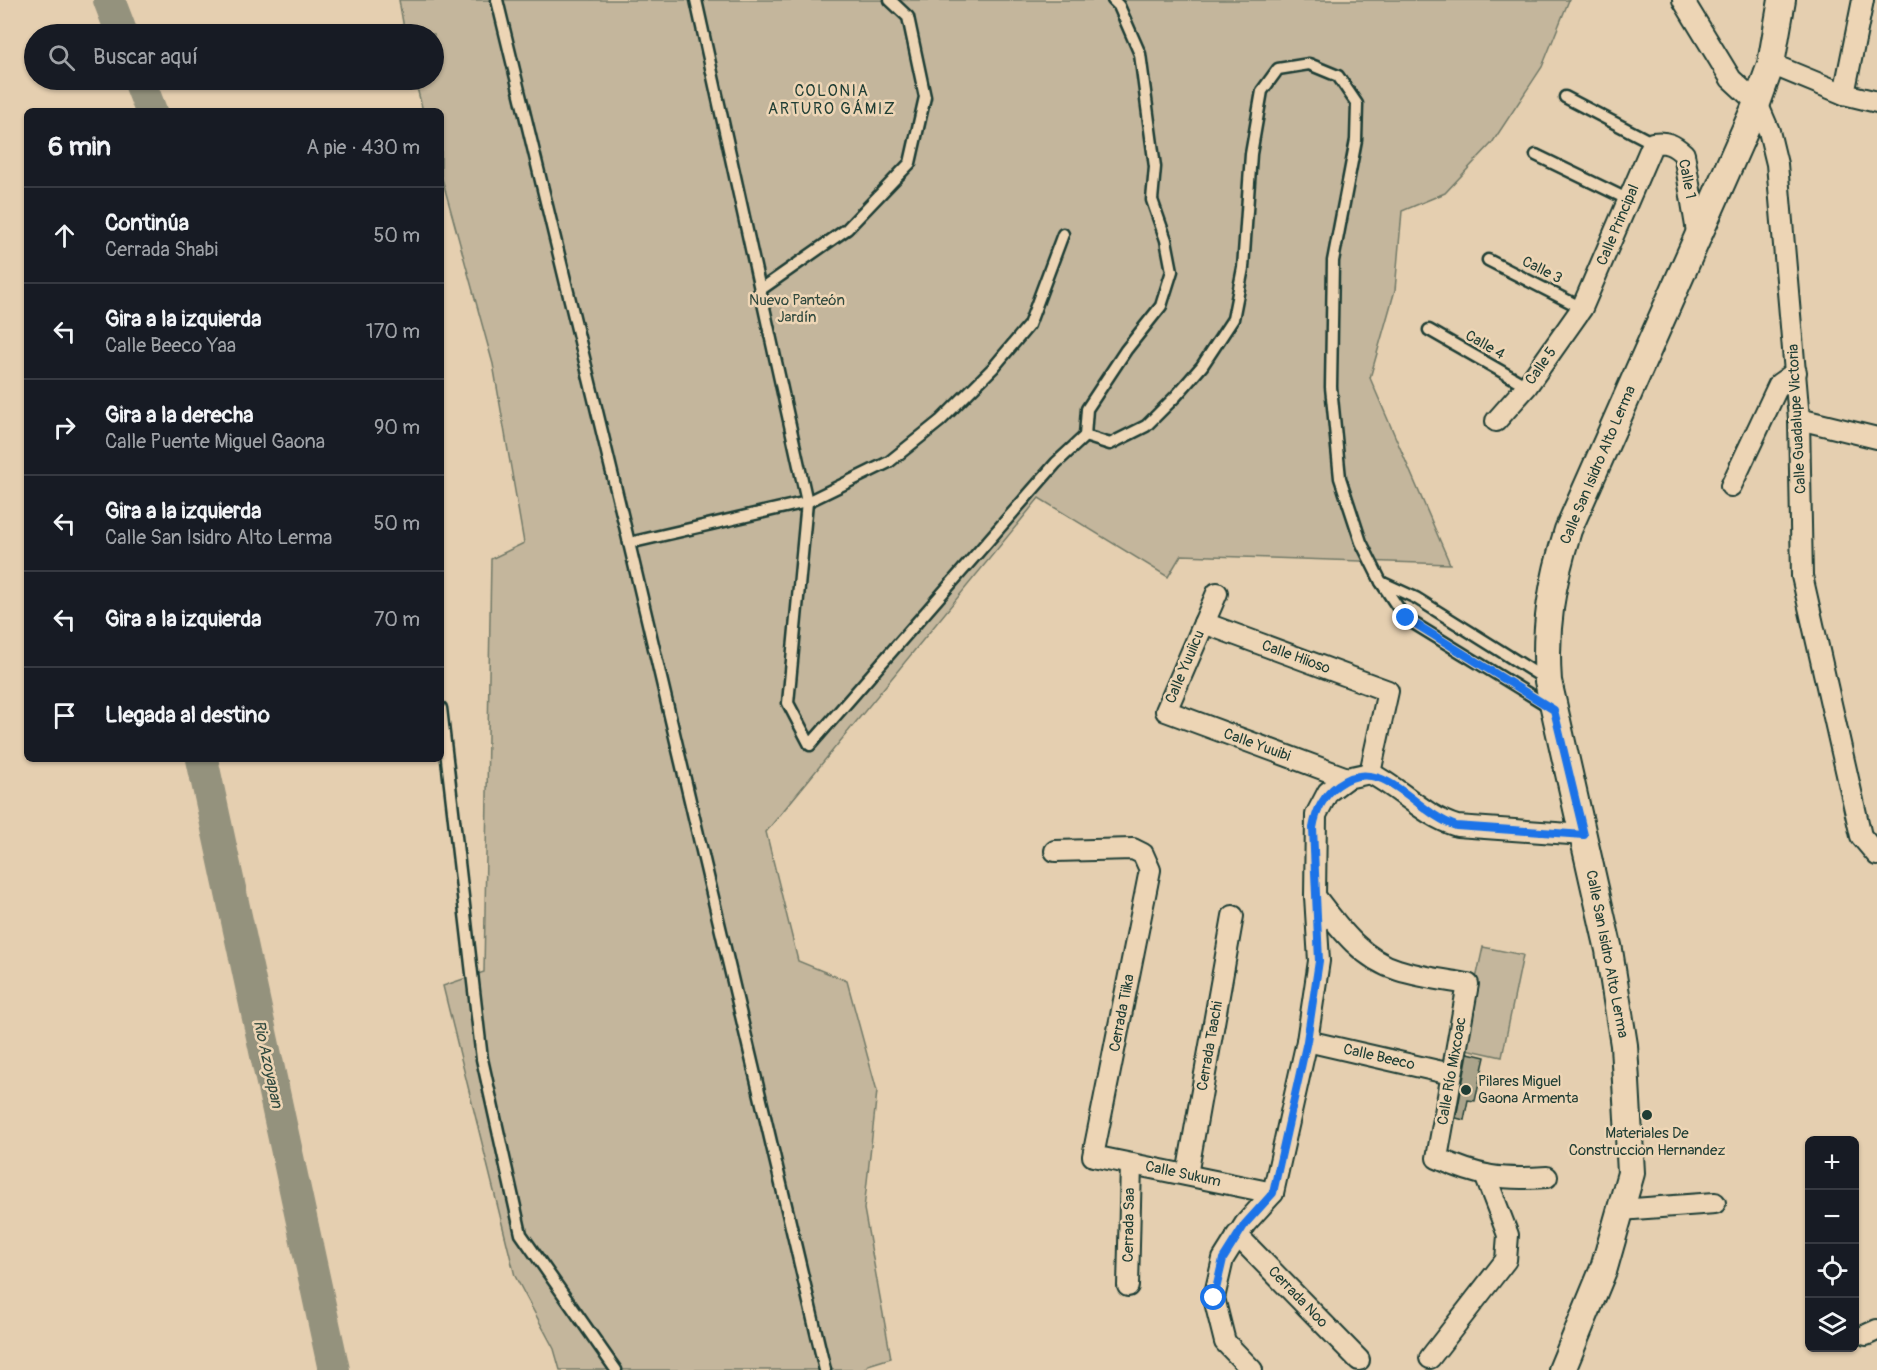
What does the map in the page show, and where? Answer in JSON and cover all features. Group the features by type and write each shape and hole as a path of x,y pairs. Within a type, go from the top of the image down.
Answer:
{"street":[{"name":"Calle Guadalupe Victoria","path":"1683,0 1731,79 1757,103 1769,131 1778,164 1799,419 1802,576 1861,836 1877,855"},
{"name":"Calle San Isidro Alto Lerma","path":"1562,1370 1604,1268 1631,1173 1624,1045 1609,950 1548,681 1546,636 1549,602 1568,530 1757,103 1771,64 1782,0"},
{"path":"1844,94 1863,0"},
{"path":"1771,64 1844,94 1877,102"},
{"name":"Calle 1","path":"1653,143 1663,142 1675,146 1684,154 1698,238"},
{"name":"Calle Principal","path":"1582,308 1653,143"},
{"name":"Calle 5","path":"1496,421 1527,386 1582,308"},
{"path":"1731,486 1779,384 1796,372"},
{"path":"1799,419 1877,438"},
{"name":"Calle Yuuiicu","path":"1166,711 1216,594"},
{"name":"Calle Hiioso","path":"1204,623 1388,691 1370,773"},
{"name":"Calle Yuuibi","path":"1166,711 1347,778"},
{"path":"1252,1370 1225,1342 1214,1298 1223,1259 1237,1235 1273,1193 1307,1041 1319,961 1315,896 1316,815 1328,792 1347,778 1370,773 1394,785 1440,821 1456,826 1584,835"},
{"name":"Cerrada Tiika","path":"1055,851 1133,849 1143,854 1150,870 1093,1156"},
{"name":"Calle Río Mixcoac","path":"1315,896 1359,949 1378,962 1398,970 1468,984 1437,1158 1471,1173 1485,1175"},
{"name":"Cerrada Taachi","path":"1187,1175 1233,916"},
{"name":"Calle Beeco","path":"1307,1041 1451,1074"},
{"name":"Calle Sukum","path":"1093,1156 1273,1193"},
{"name":"Cerrada Saa","path":"1128,1286 1131,1164"},
{"path":"1485,1175 1508,1179 1546,1177"},
{"path":"1430,1358 1506,1260 1508,1235 1485,1175"},
{"path":"1620,1210 1715,1203"},
{"name":"Cerrada Noo","path":"1237,1235 1359,1360"}],"lane":[{"path":"497,0 629,543 825,1370"},
{"path":"696,0 807,502 788,703 810,745 1056,463 1085,436 1087,409 1126,350 1161,306 1172,271 1166,240 1152,200 1155,167 1140,54 1119,6 1113,0"},
{"path":"760,290 847,229 910,163 926,97 908,17 890,0"},
{"path":"1085,436 1110,444 1146,426 1202,366 1233,319 1243,268 1251,154 1262,90 1278,69 1310,64 1338,76 1356,104 1356,140 1333,261 1330,387 1340,478 1360,542 1381,582 1406,618 1554,710"},
{"path":"1565,97 1653,143"},
{"path":"1536,155 1629,200"},
{"path":"629,543 807,502 889,462 940,421 993,368 1029,325 1062,234"},
{"name":"Calle 3","path":"1488,260 1582,308"},
{"name":"Calle 4","path":"1429,330 1527,386"},
{"path":"1381,582 1416,598 1548,681"},
{"path":"444,734 482,1059 521,1234 616,1370"}],"green space":[{"name":"Nuevo Panteón Jardín","path":"399,0 1569,0 1542,67 1492,143 1445,193 1402,211 1395,290 1370,378 1450,564 1181,555 1168,577 1039,498 766,832 798,961 847,981 877,1091 864,1209 891,1358 868,1365 864,1370 560,1370 554,1349 515,1276 443,986 484,972 491,559 524,543 493,364 444,186 444,108 422,108 418,90 444,90 444,24 403,24"},
{"path":"1483,947 1523,955 1502,1057 1461,1048"}],"building":[{"path":"1468,1053 1485,1057 1475,1101 1468,1100 1464,1120 1456,1118"}],"waterway":[{"name":"Rio Azoyapan","path":"109,0 118,24"},
{"name":"Rio Azoyapan","path":"143,90 150,108"},
{"name":"Rio Azoyapan","path":"203,762 334,1370"}],"place":[{"name":"Pilares Miguel Gaona Armenta","path":"1466,1090"},
{"name":"Materiales De Construccion Hernandez","path":"1647,1115"}],"district":[{"name":"COLONIA ARTURO GÁMIZ","path":"832,100"}],"route":[{"path":"1214,1298 1223,1259 1245,1224 1273,1193 1307,1041 1319,961 1313,828 1316,815 1328,792 1347,778 1370,773 1394,785 1440,821 1456,826 1584,835 1554,710 1406,618"}]}
